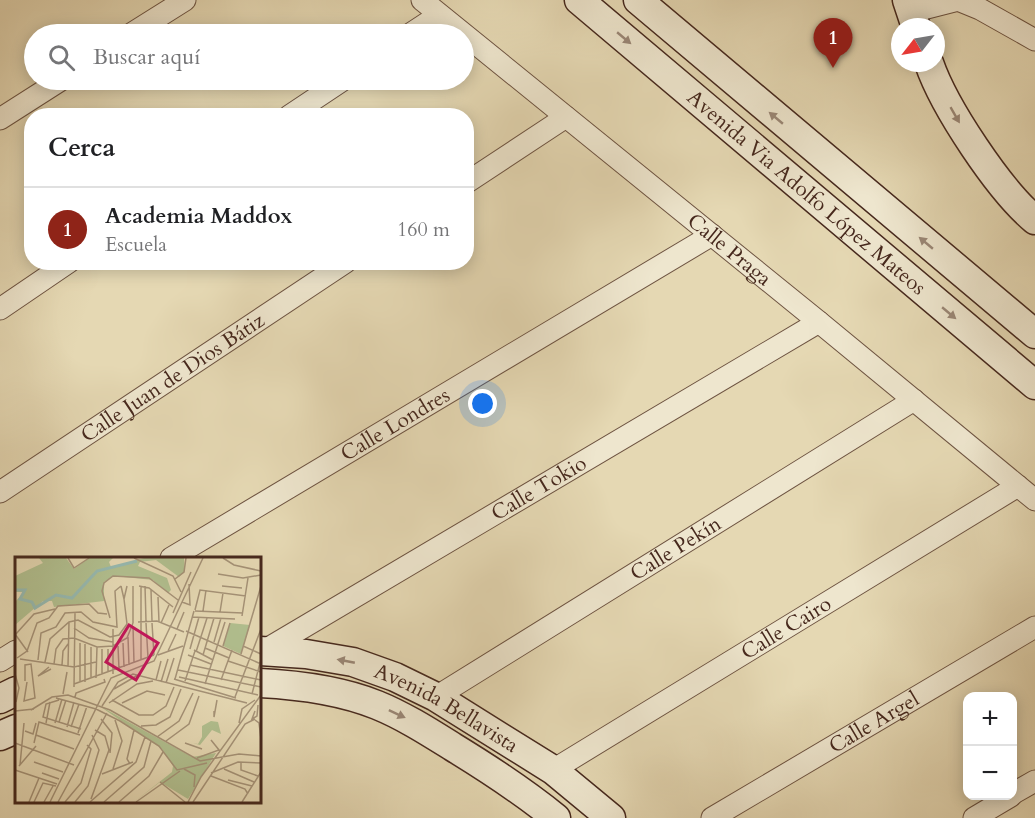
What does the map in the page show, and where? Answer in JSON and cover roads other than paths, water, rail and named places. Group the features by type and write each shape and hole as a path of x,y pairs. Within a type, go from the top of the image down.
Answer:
{"main road":[{"name":"Avenida Via Adolfo López Mateos","path":"579,0 1035,385"},
{"name":"Avenida Via Adolfo López Mateos","path":"638,0 1035,334"},
{"path":"932,72 961,126 994,174 1020,208 1035,220"},
{"name":"Avenida Bellavista","path":"261,652 306,654 353,662 395,677 436,697 553,770 611,818"},
{"name":"Avenida Bellavista","path":"261,683 291,684 342,693 410,720 492,772 556,818"},
{"path":"0,699 15,692"},
{"path":"0,736 15,729"}],"street":[{"path":"147,24 185,0"},
{"name":"Calle Praga","path":"422,0 451,24"},
{"path":"911,13 958,0 980,9 1035,40"},
{"path":"426,24 440,15"},
{"name":"Calle Praga","path":"474,43 819,321 1035,500"},
{"path":"0,119 45,90"},
{"path":"301,108 328,90"},
{"path":"474,178 566,117"},
{"name":"Calle Londres","path":"173,557 712,235"},
{"path":"0,309 57,270"},
{"name":"Calle Juan de Dios Bátiz","path":"0,492 334,270"},
{"name":"Calle Tokio","path":"261,651 819,321"},
{"name":"Calle Pekín","path":"436,697 914,400"},
{"name":"Calle Cairo","path":"553,770 1018,486"},
{"name":"Calle Argel","path":"712,818 1035,627"},
{"path":"0,661 15,652"},
{"path":"1017,792 1035,781"},
{"path":"974,818 1004,800"}],"place":[{"name":"Academia Maddox","path":"833,68"}]}
